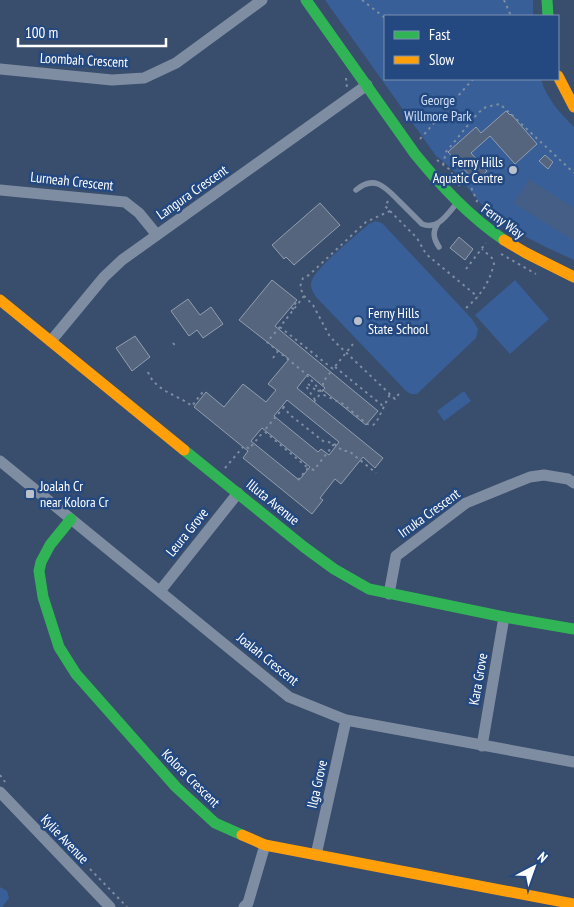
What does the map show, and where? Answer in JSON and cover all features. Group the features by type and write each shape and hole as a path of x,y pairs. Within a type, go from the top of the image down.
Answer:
{"street":[{"name":"Loombah Crescent","path":"0,69 112,80 144,78 176,63 262,0"},
{"name":"Ferny Way","path":"306,0 415,154 457,203 510,246 574,277"},
{"path":"548,0 548,15"},
{"path":"559,78 574,107"},
{"name":"Langura Crescent","path":"51,341 113,267 367,85"},
{"name":"Lurneah Crescent","path":"0,190 124,202 139,212 157,235"},
{"name":"Illuta Avenue","path":"0,300 304,547 334,569 369,589 504,617 574,629"},
{"name":"Joalah Crescent","path":"0,461 290,697 346,720 574,762"},
{"name":"Irruka Crescent","path":"390,594 396,556 466,503 530,477 551,476 568,479 574,483"},
{"name":"Leura Grove","path":"160,591 238,493"},
{"name":"Kolora Crescent","path":"71,519 50,544 41,562 39,571 43,598 59,647 76,674 176,787 215,823 265,845 574,904"},
{"name":"Kara Grove","path":"482,746 504,617"},
{"name":"Ilga Grove","path":"316,855 346,720"},
{"name":"Kylie Avenue","path":"0,792 110,907"},
{"path":"244,907 248,903 265,845"}],"lane":[{"path":"356,190 365,184 376,183 386,188 422,224 431,227 437,225"},
{"path":"439,247 433,236 437,225 457,203"}],"path":[{"path":"362,0 384,17"},
{"path":"504,0 511,15"},
{"path":"420,139 472,80"},
{"path":"443,165 446,152 478,113 486,107 500,104 574,173"},
{"path":"436,160 455,177 463,191"},
{"path":"455,177 463,170 477,202 475,204"},
{"path":"393,196 385,206 417,238 426,254 478,297"},
{"path":"390,211 366,222 310,276 303,278 300,287 304,296 313,305 329,335 346,353 394,399 401,391"},
{"path":"466,269 486,243"},
{"path":"466,308 487,286 494,264 492,258 482,249"},
{"path":"304,296 267,342 306,374 320,392"},
{"path":"294,309 292,308 298,300"},
{"path":"280,327 332,370"},
{"path":"173,343 177,348"},
{"path":"353,344 323,382 324,389 320,392 314,401 306,386 308,384 318,392 320,392 343,404 367,424 373,425 376,423 390,394"},
{"path":"273,358 278,351"},
{"path":"335,367 384,407"},
{"path":"148,372 150,378 170,394 186,400 192,406 205,389"},
{"path":"247,447 249,448 264,431 283,406 323,441 334,444 343,451 349,451 376,473"},
{"path":"264,431 308,468 314,470 334,444"},
{"path":"227,466 243,447"},
{"path":"298,480 308,468"}],"green space":[{"name":"Ferny Hills Aquatic Centre","path":"325,0 533,0 533,15 384,15 384,80 541,80 550,99 574,127 574,260 515,231 494,216 484,207 456,173 436,156"},
{"path":"375,221 382,223 472,319 478,329 476,338 417,394 411,394 406,391 317,298 311,287 315,274 321,267 369,224"},
{"path":"515,280 549,319 510,354 475,315"},
{"path":"464,391 471,401 444,421 437,411"},
{"path":"0,887 7,891 9,898 2,907 0,907"}],"shaded area":[{"path":"529,179 574,208 574,241 514,203"}],"building":[{"path":"506,111 511,114 537,144 515,164 490,136 471,153 487,171 478,180 475,177 473,179 448,152 476,127 481,133"},
{"path":"545,155 553,162 548,169 539,161"},
{"path":"320,203 340,225 294,265 286,257 284,259 272,245"},
{"path":"459,237 473,249 465,260 450,248"},
{"path":"272,280 297,300 275,326 378,411 366,425 323,390 325,388 308,374 297,388 383,458 375,468 363,457 341,484 335,479 320,498 323,500 312,514 243,458 248,451 194,407 206,392 224,407 243,384 266,402 276,390 268,384 289,359 239,320","holes":["287,400 339,442 329,455 321,449 318,452 274,416","262,428 310,467 299,480 251,441"]},
{"path":"188,299 200,315 211,307 223,324 203,338 197,330 189,336 171,311"},
{"path":"135,336 150,357 132,371 116,348"}],"traffic: fast":[{"path":"306,0 415,154 456,200 504,240"},
{"path":"547,0 548,15"},
{"path":"184,450 304,547 334,569 369,589 504,617 574,629"},
{"path":"71,519 50,545 41,562 39,571 43,597 59,647 76,674 176,787 215,823 242,835"}],"traffic: slow":[{"path":"559,78 574,107"},
{"path":"504,240 574,277"},
{"path":"0,300 184,450"},
{"path":"242,835 265,845 574,904"}],"place":[{"name":"Ferny Hills Aquatic Centre","path":"513,170"},
{"name":"Ferny Hills State School","path":"358,321"},
{"name":"Joalah Cr near Kolora Cr","path":"30,494"}],"park label":[{"name":"George Willmore Park","path":"438,108"}]}
